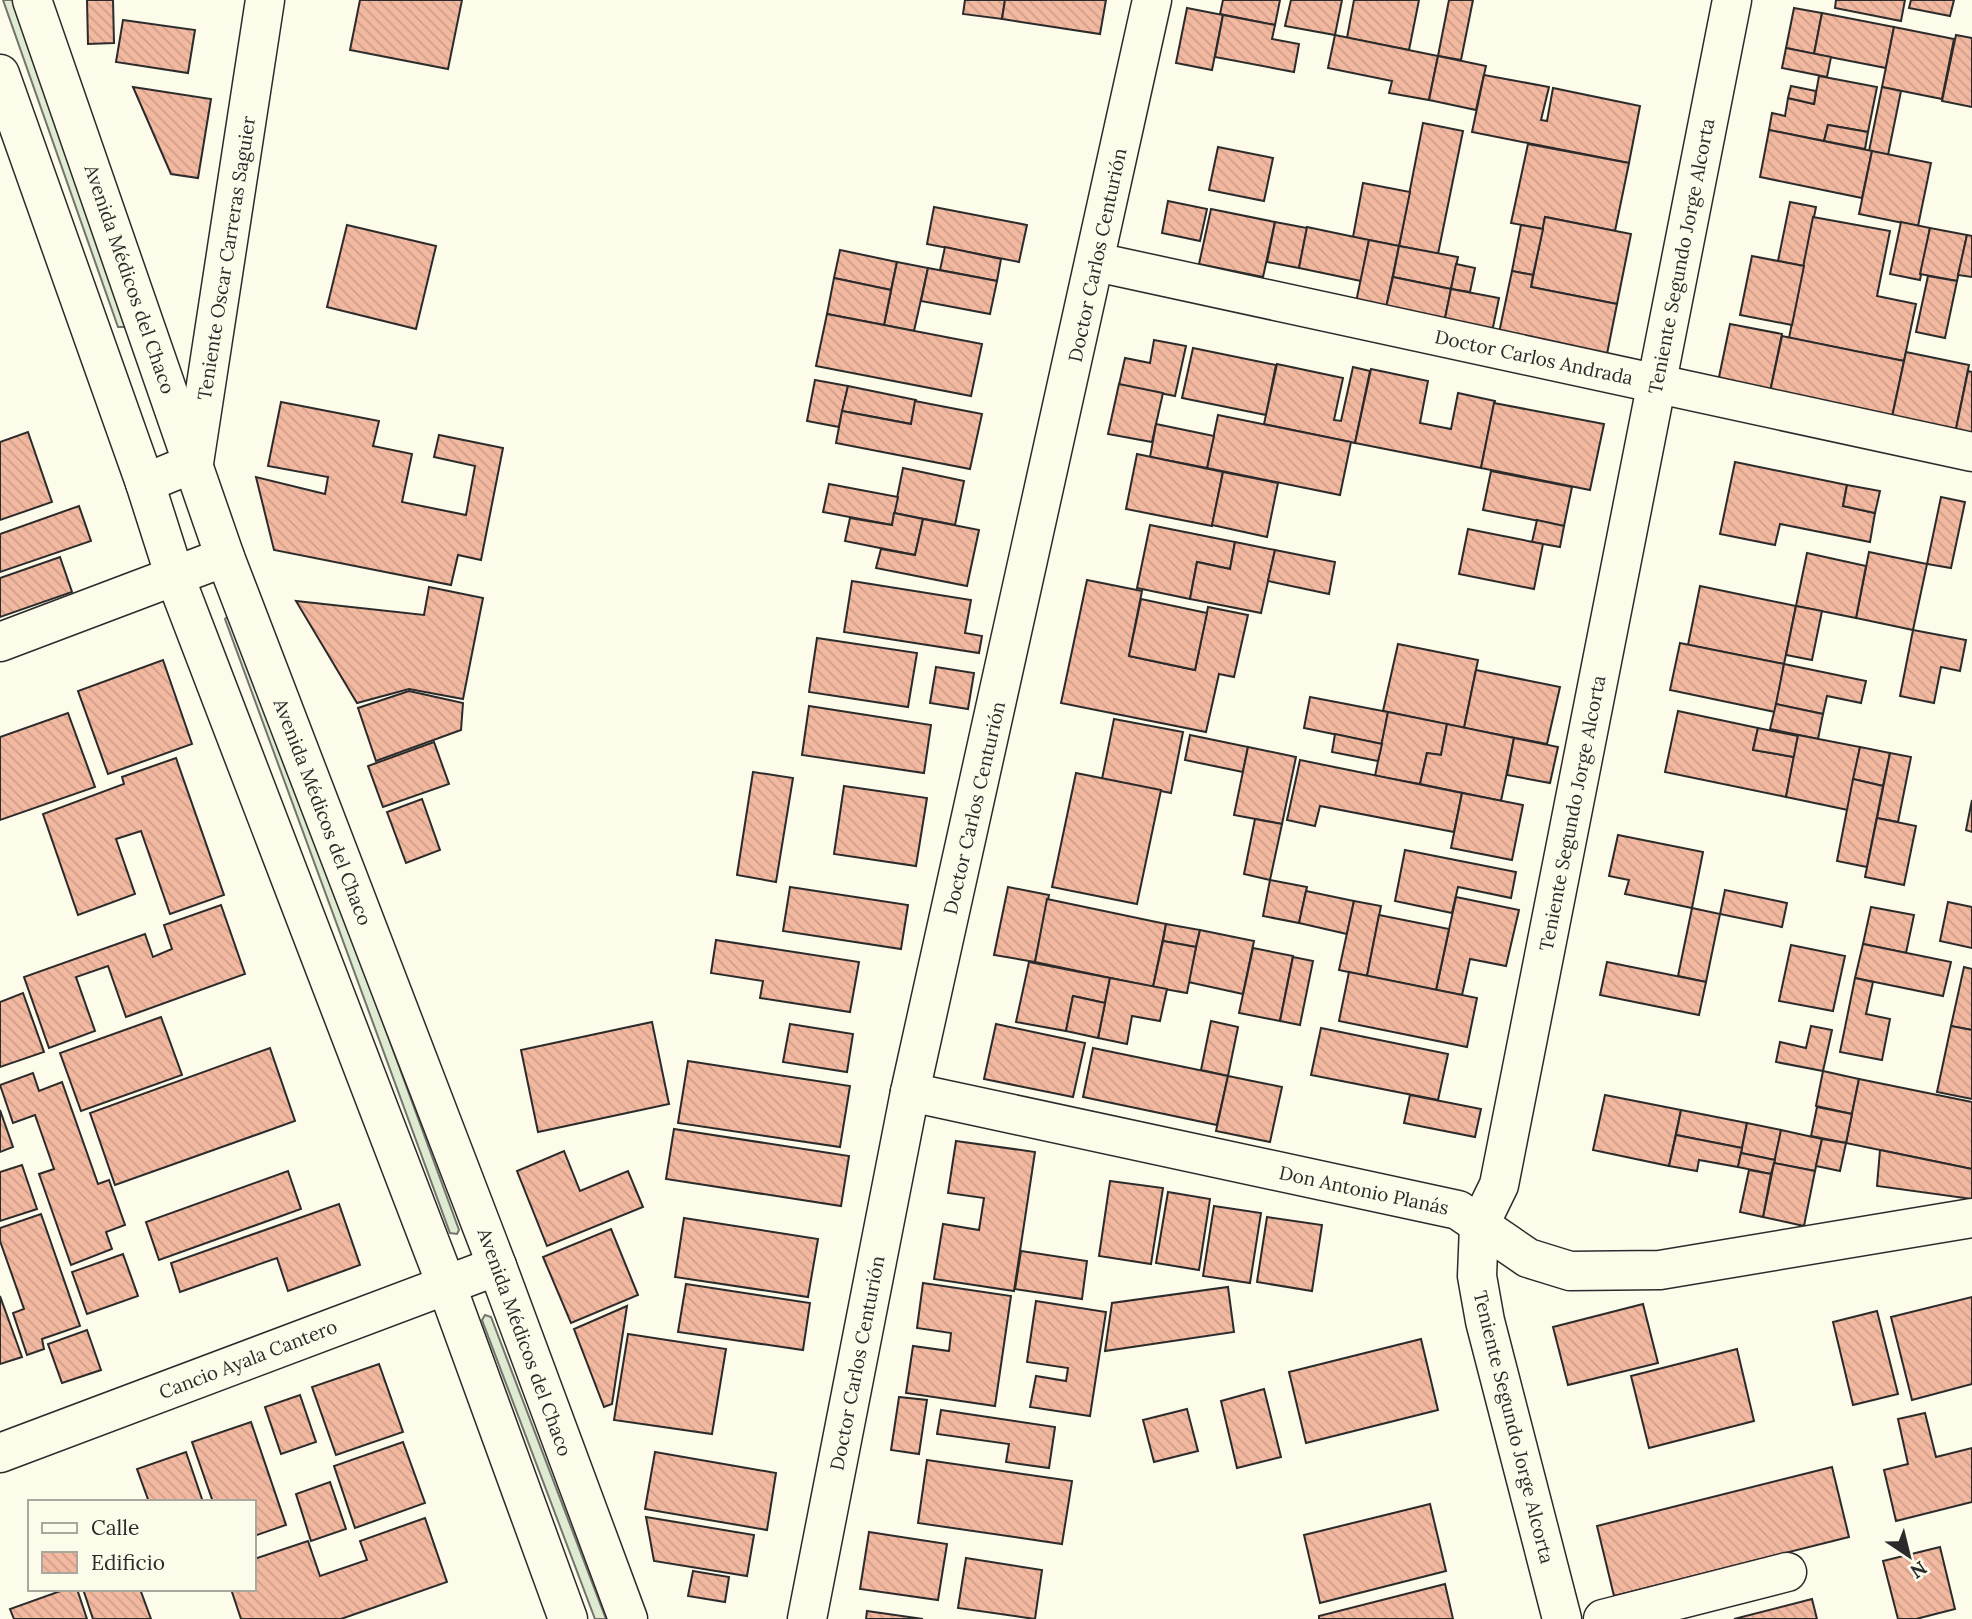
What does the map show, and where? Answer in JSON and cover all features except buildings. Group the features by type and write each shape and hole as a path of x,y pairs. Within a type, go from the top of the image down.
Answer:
{"street":[{"name":"Avenida Médicos del Chaco","path":"33,0 225,557 497,1265 628,1619"},
{"name":"Teniente Oscar Carreras Saguier","path":"194,463 265,0"},
{"name":"Doctor Carlos Centurión","path":"807,1619 910,1093 1152,0"},
{"name":"Teniente Segundo Jorge Alcorta","path":"1562,1619 1485,1321 1477,1276 1479,1226 1499,1185 1732,0"},
{"path":"0,74 145,483 175,576 446,1284 568,1619"},
{"name":"Doctor Carlos Andrada","path":"1096,262 1972,452"},
{"path":"145,483 194,463"},
{"path":"0,642 225,557"},
{"name":"Don Antonio Planás","path":"910,1093 1458,1210 1528,1258 1570,1271 1660,1270 1972,1218"},
{"name":"Cancio Ayala Cantero","path":"0,1453 497,1265"},
{"path":"1604,1619 1787,1572"}],"green space":[{"path":"3,0 13,0 127,323 125,327 118,327"},
{"path":"230,614 234,616 459,1230 457,1234 450,1233 225,619"},
{"path":"485,1315 491,1317 606,1619 595,1619 482,1320"}]}
